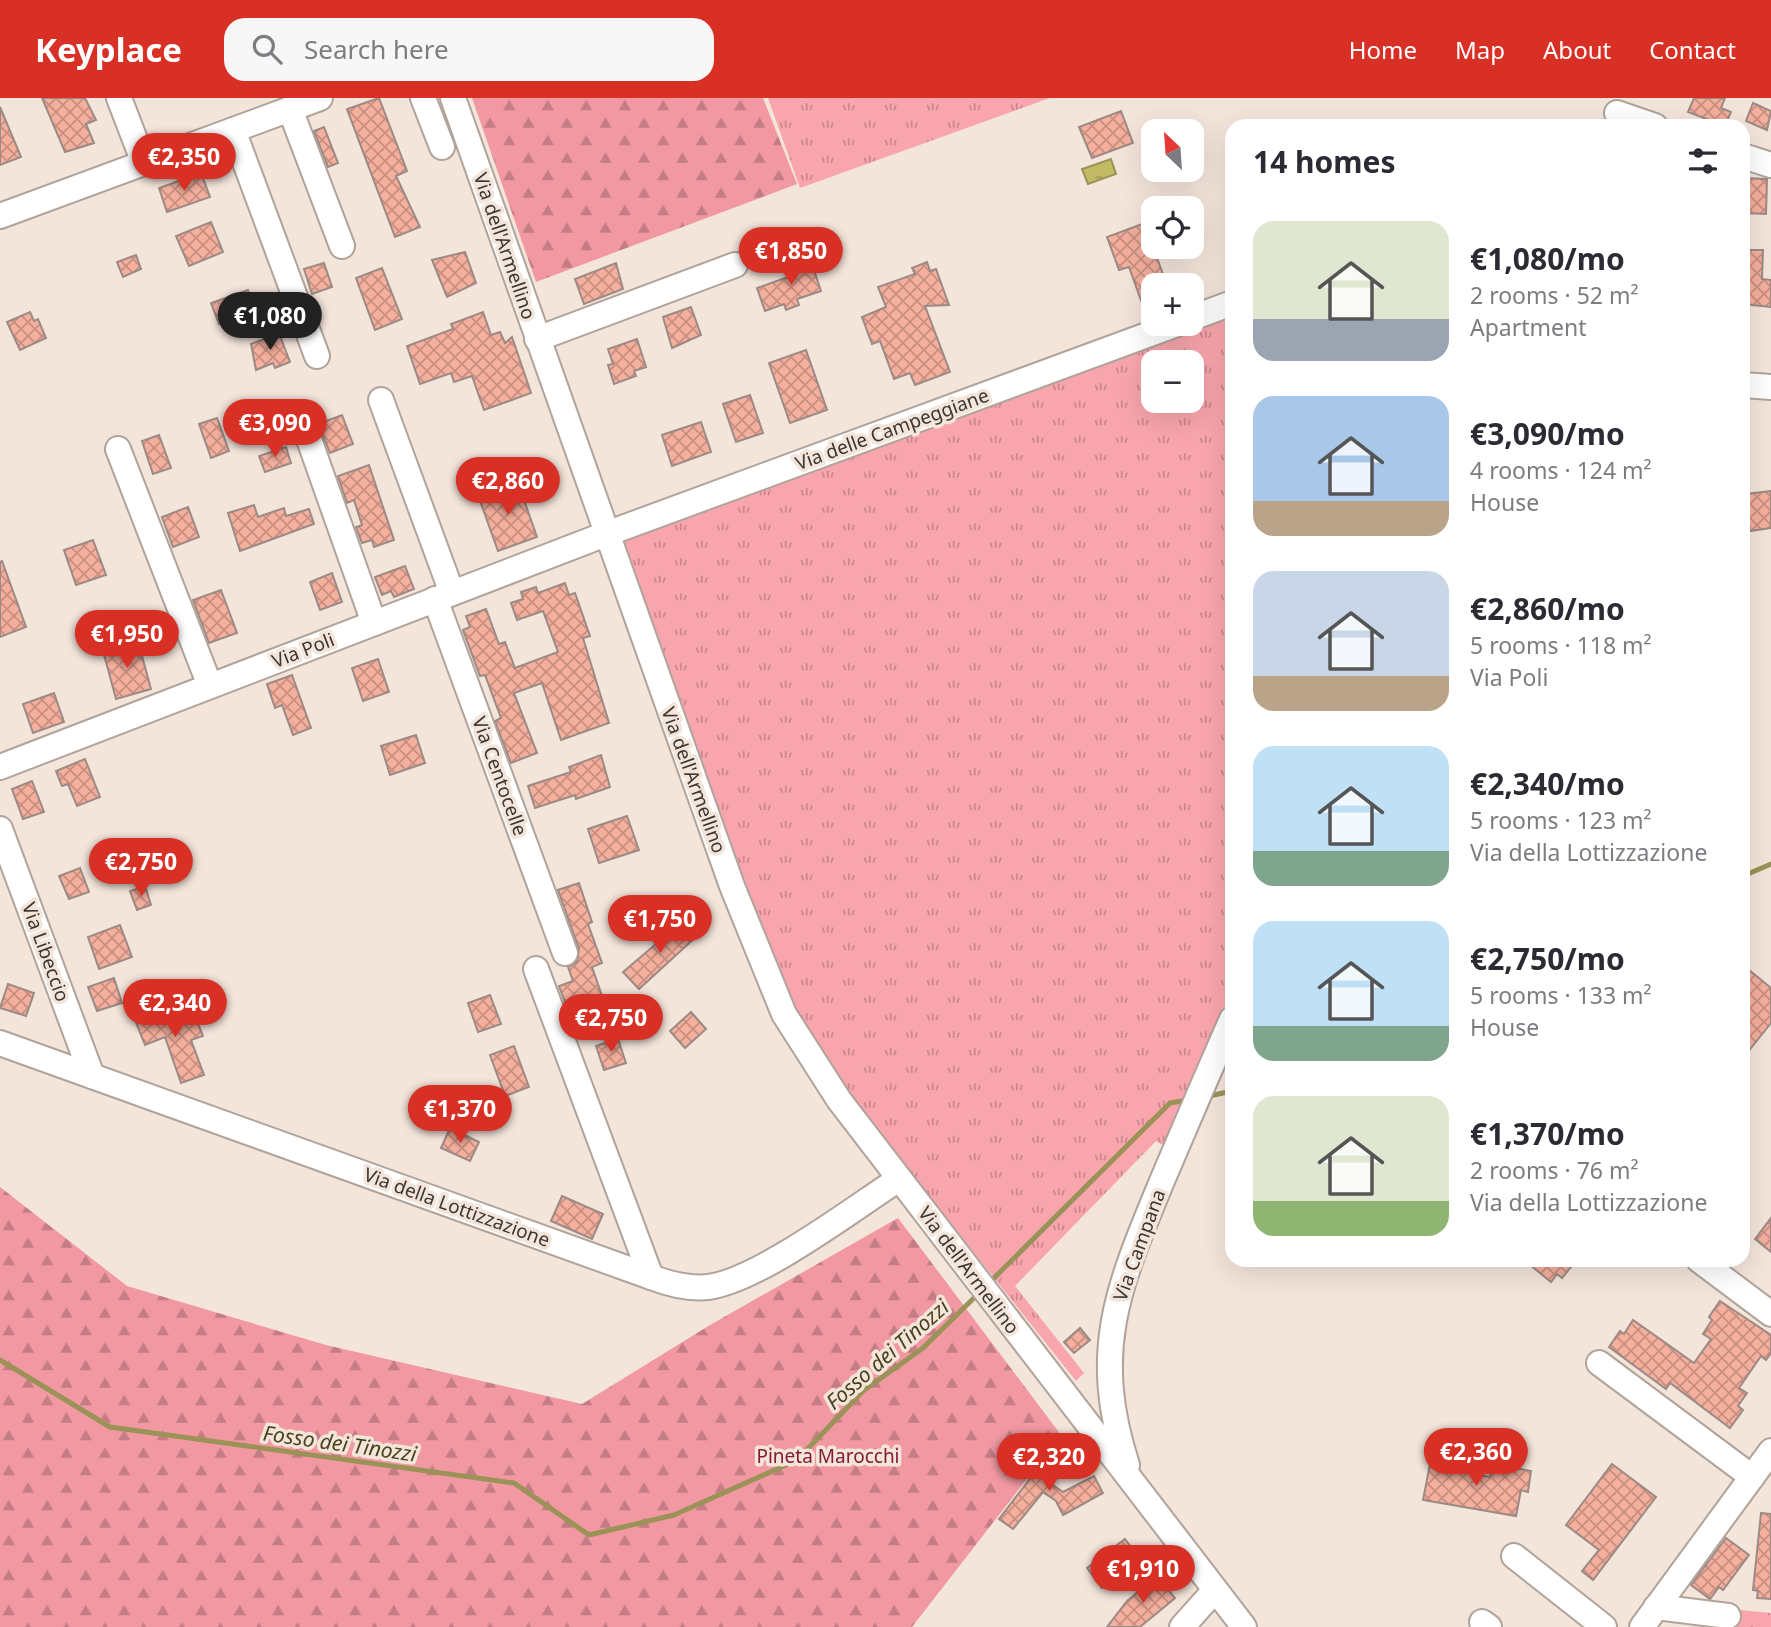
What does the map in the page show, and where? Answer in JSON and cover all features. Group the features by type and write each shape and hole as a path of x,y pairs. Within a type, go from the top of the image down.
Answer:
{"street":[{"path":"119,98 144,163"},
{"path":"0,216 233,130 279,107 320,98"},
{"path":"423,98 442,147"},
{"name":"Via dell'Armellino","path":"453,98 606,534 736,897 770,984 816,1068 996,1307 1244,1627"},
{"path":"279,107 342,246"},
{"path":"1617,112 1636,119"},
{"path":"233,130 317,356"},
{"path":"1750,158 1771,165"},
{"path":"535,333 723,262"},
{"path":"1204,314 1225,306"},
{"name":"Via delle Campeggiane","path":"606,534 1144,336"},
{"path":"1750,386 1771,387"},
{"name":"Via Centocelle","path":"381,400 444,596 565,953"},
{"path":"306,431 374,623"},
{"path":"118,449 210,686"},
{"name":"Via Poli","path":"0,767 606,534"},
{"name":"Via Libeccio","path":"0,829 92,1076"},
{"path":"536,969 650,1277"},
{"name":"Via Campana","path":"1132,1482 1111,1406 1111,1329 1129,1263 1225,1034"},
{"name":"Via della Lottizzazione","path":"0,1042 650,1277 690,1287 714,1286 739,1278 899,1179"},
{"path":"1708,1267 1771,1314"},
{"path":"1599,1363 1763,1466 1649,1617"},
{"path":"1514,1556 1604,1627"},
{"path":"1182,1627 1215,1590"},
{"path":"1649,1617 1728,1616"}],"green space":[{"path":"472,98 763,98 797,184 536,282"},
{"path":"768,98 1050,98 800,188"},
{"path":"1225,311 1225,1005 1165,1146 1156,1141 1015,1286 1084,1373 1076,1381 808,1044 748,926 622,536 1157,336 1204,336 1204,318"},
{"name":"Pineta Marocchi","path":"0,1187 127,1286 326,1345 582,1404 710,1325 898,1218 1061,1435 912,1627 0,1627"},
{"path":"1730,1609 1771,1613 1771,1627 1728,1627"}],"water":[{"path":"1111,159 1116,174 1088,184 1082,169"}],"building":[{"path":"42,98 85,98 96,120 86,124 94,143 65,152"},
{"path":"379,98 407,171 396,176 420,227 395,237 347,109"},
{"path":"1694,98 1725,98 1721,108 1731,112 1728,119 1706,119 1688,112"},
{"path":"1753,103 1771,111 1767,130 1747,119"},
{"path":"0,107 21,157 0,165"},
{"path":"1121,111 1133,143 1092,158 1079,127"},
{"path":"324,127 338,163 328,167 314,131"},
{"path":"201,173 210,197 167,212 159,188"},
{"path":"1750,178 1767,179 1766,214 1750,213"},
{"path":"211,222 223,252 189,266 176,236"},
{"path":"1141,224 1141,259 1157,259 1163,273 1141,273 1141,300 1129,267 1119,270 1107,237"},
{"path":"1750,250 1763,250 1762,279 1771,280 1771,307 1750,305"},
{"path":"465,252 476,283 447,297 432,260"},
{"path":"136,255 141,269 123,277 117,262"},
{"path":"810,258 821,291 797,299 799,305 786,310 784,304 765,311 757,288 788,277 792,274 789,265"},
{"path":"927,262 930,271 936,269 949,305 925,306 950,372 915,385 910,373 894,379 880,341 872,344 862,317 886,307 878,287 915,274 912,268"},
{"path":"324,263 332,287 312,294 304,269"},
{"path":"616,263 623,289 584,304 575,279"},
{"path":"382,268 402,319 375,330 356,278"},
{"path":"248,290 256,311 219,324 211,303"},
{"path":"691,307 701,335 672,348 663,317"},
{"path":"30,312 34,321 38,319 46,338 20,350 7,322"},
{"path":"483,312 491,335 500,332 505,343 512,337 531,393 484,410 472,376 454,382 451,373 420,384 407,346 453,329 451,324"},
{"path":"279,333 290,362 275,368 273,363 256,370 251,344"},
{"path":"637,339 646,367 634,371 636,376 614,384 608,365 613,364 608,349"},
{"path":"806,350 827,410 790,423 769,363"},
{"path":"750,395 763,433 736,442 723,404"},
{"path":"342,415 353,444 330,453 318,424"},
{"path":"217,418 229,451 211,458 199,424"},
{"path":"701,422 711,452 672,466 662,435"},
{"path":"159,435 171,468 153,474 142,441"},
{"path":"286,447 291,463 265,472 259,456"},
{"path":"369,465 394,540 374,547 372,540 362,543 356,527 362,525 354,500 347,503 338,476"},
{"path":"518,483 537,537 498,551 479,498"},
{"path":"1771,491 1771,528 1750,531 1750,494"},
{"path":"254,505 258,517 284,508 286,516 309,509 314,524 240,551 228,513"},
{"path":"188,507 199,537 173,547 162,517"},
{"path":"93,540 106,575 76,585 64,550"},
{"path":"2,561 26,627 0,637 0,562"},
{"path":"405,566 414,589 394,597 391,591 382,595 375,577"},
{"path":"332,573 342,602 320,610 310,582"},
{"path":"565,583 569,595 575,593 590,636 583,638 609,723 561,740 542,683 514,693 537,753 511,763 495,721 501,718 485,675 480,676 463,630 470,627 466,616 486,609 499,644 505,642 515,668 558,652 543,611 517,620 511,603 523,599 521,592 536,587 538,593"},
{"path":"221,590 237,633 209,643 193,600"},
{"path":"138,641 151,689 116,699 103,651"},
{"path":"378,659 389,692 363,701 352,668"},
{"path":"292,675 311,728 293,735 282,705 275,708 267,684"},
{"path":"54,693 64,722 33,733 23,704"},
{"path":"416,735 425,763 390,775 381,746"},
{"path":"601,755 610,787 576,799 575,795 535,808 528,786 571,772 569,767"},
{"path":"85,759 100,797 77,806 68,784 62,786 56,771"},
{"path":"32,781 44,812 23,819 12,789"},
{"path":"627,816 639,850 599,863 588,829"},
{"path":"80,868 89,892 69,899 59,876"},
{"path":"579,883 592,922 588,924 602,963 592,967 608,1013 573,1025 559,986 573,981 568,967 577,962 579,949 558,890"},
{"path":"145,886 151,905 137,910 130,891"},
{"path":"683,921 697,936 639,989 623,972"},
{"path":"120,925 132,957 99,969 88,937"},
{"path":"1750,971 1771,988 1771,1023 1750,1049"},
{"path":"114,978 122,1003 97,1011 88,987"},
{"path":"8,984 34,993 26,1016 0,1008"},
{"path":"490,995 501,1024 478,1032 468,1003"},
{"path":"178,1005 183,1018 194,1014 203,1036 191,1040 204,1075 181,1083 165,1037 145,1045 135,1020"},
{"path":"691,1012 706,1029 685,1048 670,1031"},
{"path":"618,1039 626,1063 604,1070 596,1046"},
{"path":"514,1046 529,1087 505,1096 490,1055"},
{"path":"450,1128 479,1142 470,1161 441,1148"},
{"path":"562,1196 603,1214 592,1239 551,1221"},
{"path":"1771,1218 1771,1252 1755,1239"},
{"path":"1533,1267 1571,1267 1562,1278 1557,1274 1551,1282"},
{"path":"1720,1301 1771,1335 1771,1353 1766,1360 1761,1356 1739,1388 1747,1393 1738,1406 1743,1410 1730,1428 1670,1383 1666,1389 1609,1347 1620,1331 1624,1334 1633,1320 1694,1363 1711,1339 1703,1334 1712,1320 1709,1317"},
{"path":"1080,1328 1090,1340 1074,1353 1064,1342"},
{"path":"1052,1450 1063,1459 1046,1480 1063,1492 1094,1476 1103,1493 1063,1515 1056,1501 1043,1492 1013,1529 999,1519"},
{"path":"1431,1459 1463,1464 1461,1472 1490,1477 1491,1470 1502,1472 1503,1466 1531,1471 1528,1492 1521,1490 1516,1516 1423,1500"},
{"path":"1612,1464 1656,1497 1593,1580 1582,1571 1599,1550 1566,1525"},
{"path":"1761,1513 1771,1514 1771,1599 1757,1598 1758,1591 1753,1590"},
{"path":"1726,1538 1749,1555 1723,1590 1719,1587 1710,1599 1691,1585"},
{"path":"1125,1539 1140,1559 1102,1588 1087,1568"},
{"path":"1157,1576 1175,1598 1140,1627 1107,1627 1127,1601"}],"waterway":[{"name":"Fosso dei Tinozzi","path":"1750,873 1771,864"},
{"name":"Fosso dei Tinozzi","path":"1205,1097 1225,1093"},
{"name":"Fosso dei Tinozzi","path":"989,1283 1170,1103 1189,1100"},
{"name":"Fosso dei Tinozzi","path":"0,1360 110,1427 514,1483 589,1535 674,1515 797,1460 863,1391 923,1348 980,1292"}]}
